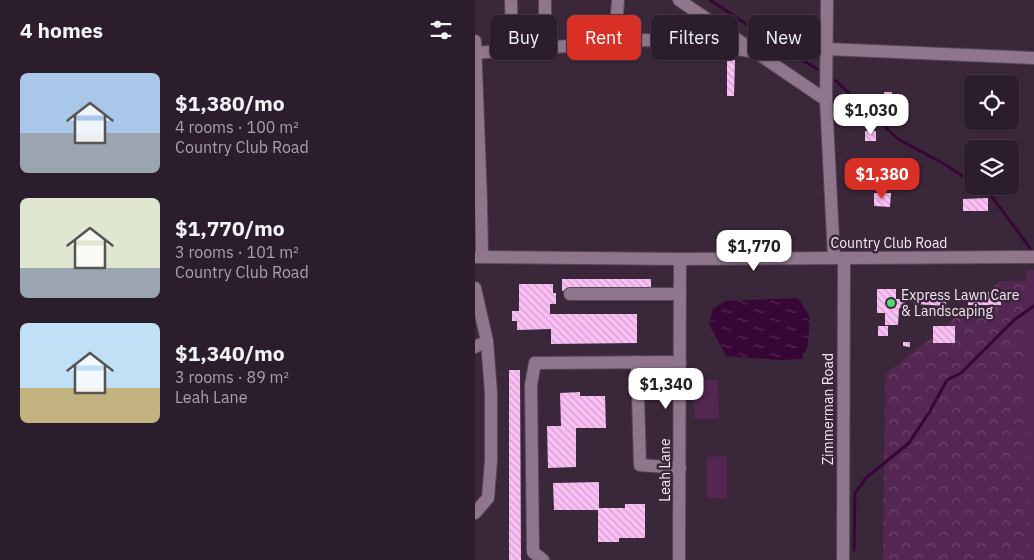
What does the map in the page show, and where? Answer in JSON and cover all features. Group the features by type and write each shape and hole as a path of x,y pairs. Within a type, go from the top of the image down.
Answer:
{"street":[{"path":"511,0 511,15"},
{"path":"545,0 545,15"},
{"path":"617,15 618,0"},
{"path":"679,0 748,48"},
{"name":"Zimmerman Road","path":"827,0 826,100 839,258 843,560"},
{"path":"641,40 700,42 748,50"},
{"path":"475,41 478,257"},
{"path":"827,49 1034,58"},
{"path":"475,52 490,51"},
{"path":"766,60 826,100"},
{"name":"Country Club Road","path":"478,257 680,259 1034,257"},
{"name":"Leah Lane","path":"679,560 680,259"},
{"path":"475,288 478,313 487,341 491,393 491,462 488,498 475,513"},
{"path":"570,294 680,294"},
{"path":"475,348 487,341"},
{"path":"637,362 640,465 680,468"},
{"path":"543,560 533,552 531,385 535,364 680,362"}],"green space":[{"path":"1026,270 1034,270 1034,560 1029,560"},
{"path":"1000,281 1034,281 1034,560 883,560 885,375"},
{"path":"694,380 718,380 719,419 695,419"},
{"path":"727,456 727,498 707,498 707,457"}],"water":[{"path":"798,298 810,317 808,345 802,359 781,360 726,356 709,324 713,309 725,301"}],"building":[{"path":"727,60 735,60 734,96 727,96"},
{"path":"884,92 892,92 892,102 884,102"},
{"path":"865,131 876,131 876,141 865,141"},
{"path":"865,162 877,162 877,182 864,182"},
{"path":"874,193 891,193 890,207 874,206"},
{"path":"988,198 988,211 963,211 963,199"},
{"path":"562,279 651,279 651,291 562,291"},
{"path":"519,284 553,284 553,293 556,293 556,304 550,304 550,314 637,314 637,343 551,344 551,329 517,330 517,321 512,321 512,311 519,311"},
{"name":"Express Lawn Care & Landscaping","path":"877,289 896,289 896,299 905,299 905,308 899,308 898,325 885,325 885,313 877,313"},
{"path":"914,291 939,291 939,295 947,295 946,306 914,304"},
{"path":"968,291 1001,293 1001,305 968,305"},
{"path":"878,326 888,326 888,336 878,336"},
{"path":"933,326 955,326 955,343 933,343"},
{"path":"903,342 910,342 910,347 903,346"},
{"path":"509,370 520,370 521,560 509,560"},
{"path":"580,392 580,396 605,396 606,428 576,428 576,467 548,468 547,426 561,426 560,393"},
{"path":"599,482 599,508 625,508 625,504 645,504 645,538 619,538 619,542 598,542 598,510 554,510 553,483"}],"waterway":[{"path":"710,0 817,69"},
{"path":"835,80 898,139 964,177"},
{"path":"991,195 1030,248"},
{"path":"854,550 855,493 867,477 909,443 947,380 961,373 1014,320 1034,306"}],"place":[{"name":"Express Lawn Care & Landscaping","path":"891,303"}]}
